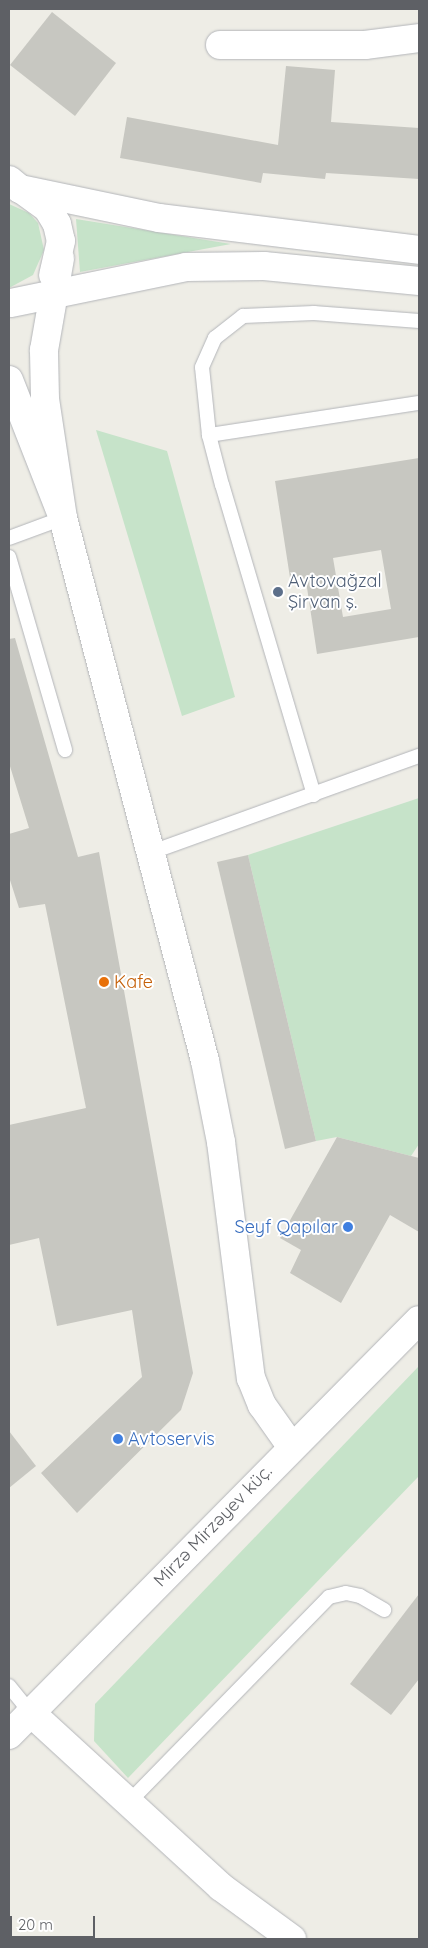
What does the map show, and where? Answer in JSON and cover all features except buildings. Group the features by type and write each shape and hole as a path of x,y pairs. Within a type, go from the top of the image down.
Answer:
{"main road":[{"path":"220,45 365,45 419,38"},
{"path":"12,185 159,218 419,250"},
{"path":"12,185 36,196 52,216 61,241 60,258 51,295 44,350 45,399 63,518 152,852 205,1061 221,1142 251,1378 262,1405 291,1446"},
{"path":"10,303 42,288 60,258"},
{"path":"10,303 186,267 224,265 419,281"},
{"path":"9,380 63,518"},
{"name":"Mirzə Mirzəyev küç.","path":"9,1735 291,1446 419,1320"},
{"path":"30,1712 221,1887 292,1939"}],"lane":[{"path":"314,795 209,435 202,367 216,338 242,316 314,313 419,322"},
{"path":"209,435 419,403"},
{"path":"9,538 63,518"},
{"path":"9,557 65,750"},
{"path":"152,852 419,756"},
{"path":"128,1803 329,1597 346,1593 360,1596 384,1610"},
{"path":"9,1686 30,1712"}],"green space":[{"path":"9,204 29,213 38,223 44,250 33,275 9,288"},
{"path":"76,219 231,244 80,272"},
{"path":"96,430 167,451 235,697 182,716"},
{"path":"419,798 419,1144 411,1156 337,1137 316,1141 248,855"},
{"path":"419,1366 419,1476 128,1778 94,1741 95,1704"}],"place":[{"name":"Avtovağzal Şirvan ş.","path":"278,592"},
{"name":"Kafe","path":"104,982"},
{"name":"Seyf Qapılar","path":"348,1227"},
{"name":"Avtoservis","path":"118,1439"}]}
